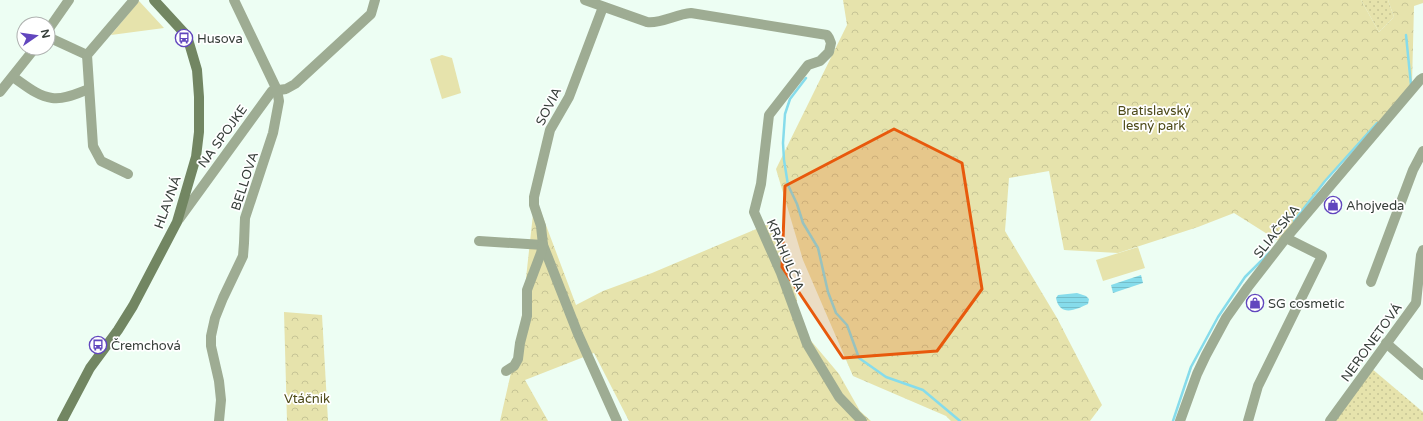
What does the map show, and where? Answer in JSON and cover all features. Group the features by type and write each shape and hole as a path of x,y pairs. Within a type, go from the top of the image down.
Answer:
{"street":[{"path":"56,19 69,0"},
{"path":"128,174 101,161 93,146 87,55 134,0"},
{"name":"BELLOVA","path":"219,421 221,400 219,381 211,346 211,336 215,318 241,260 244,242 245,218 273,133 279,101 277,90 234,0"},
{"path":"277,90 286,89 295,84 318,63 371,14 375,0"},
{"path":"585,0 603,7"},
{"name":"HLAVNÁ","path":"62,421 90,368 118,330 133,306 177,222 196,157 199,132 199,83 197,70 187,36 158,2"},
{"name":"KRAHULČIA","path":"603,7 646,22 654,22 691,13 827,35 829,38 831,43 829,52 820,61 808,65 769,115 761,184 754,212 781,273 807,344 839,397 862,421"},
{"name":"SOVIA","path":"603,7 569,97 550,130 534,197 534,205 541,226 543,245 590,361 617,421"},
{"path":"56,41 87,55"},
{"path":"0,92 29,56"},
{"path":"13,77 40,95 53,99 89,89"},
{"name":"SLIAČSKA","path":"1180,421 1200,368 1226,318 1286,238 1423,78"},
{"name":"NA SPOJKE","path":"177,222 272,91 277,90"},
{"path":"1372,282 1413,170 1423,151"},
{"path":"1248,421 1258,386 1322,256 1286,238"},
{"path":"479,241 543,245 526,290 526,323 520,343 518,358 514,366 506,371"},
{"name":"NERONETOVÁ","path":"1330,421 1386,343 1419,305 1421,255 1423,250"},
{"path":"1386,343 1423,375"}],"highlighted area":[{"path":"894,129 962,163 982,289 937,351 843,358 782,267 785,186"}],"green space":[{"name":"Bratislavský lesný park","path":"843,0 1361,0 1379,32 1394,17 1388,0 1423,0 1423,3 1414,6 1412,84 1325,181 1280,242 1234,213 1198,227 1118,253 1064,250 1049,171 1009,178 1005,231 1057,318 1102,405 1090,421 951,421 946,416 853,376 803,260 776,169 847,25"},
{"path":"1361,0 1388,0 1394,17 1379,32"},
{"path":"139,1 164,28 111,35"},
{"path":"442,55 452,58 461,93 442,99 430,59"},
{"path":"535,196 576,305 603,291 652,273 768,224 784,250 790,267 797,299 796,323 839,374 860,411 871,421 629,421 594,353 525,380 548,421 500,421 520,333"},
{"path":"1138,247 1145,268 1103,281 1096,260"},
{"name":"Vtáčnik","path":"284,312 322,315 328,421 287,421"},
{"path":"1371,368 1423,412 1423,421 1334,421"}],"water":[{"path":"1141,275 1143,283 1113,293 1111,285"},
{"path":"1077,293 1086,296 1089,299 1088,304 1074,310 1065,310 1058,304 1056,298 1058,295"}],"waterway":[{"path":"1406,35 1411,85"},
{"path":"806,78 790,99 785,114 783,143 784,160 788,185 797,204 803,223 818,248 828,292 836,313 847,325 859,358 886,377 923,390 960,421"},
{"path":"1294,221 1325,181 1377,123"},
{"path":"1173,421 1191,367 1218,317 1245,277 1270,252"}],"place":[{"name":"Husova","path":"184,38"},
{"name":"Ahojveda","path":"1333,205"},
{"name":"SG cosmetic","path":"1255,303"},
{"name":"Čremchová","path":"98,345"}]}
